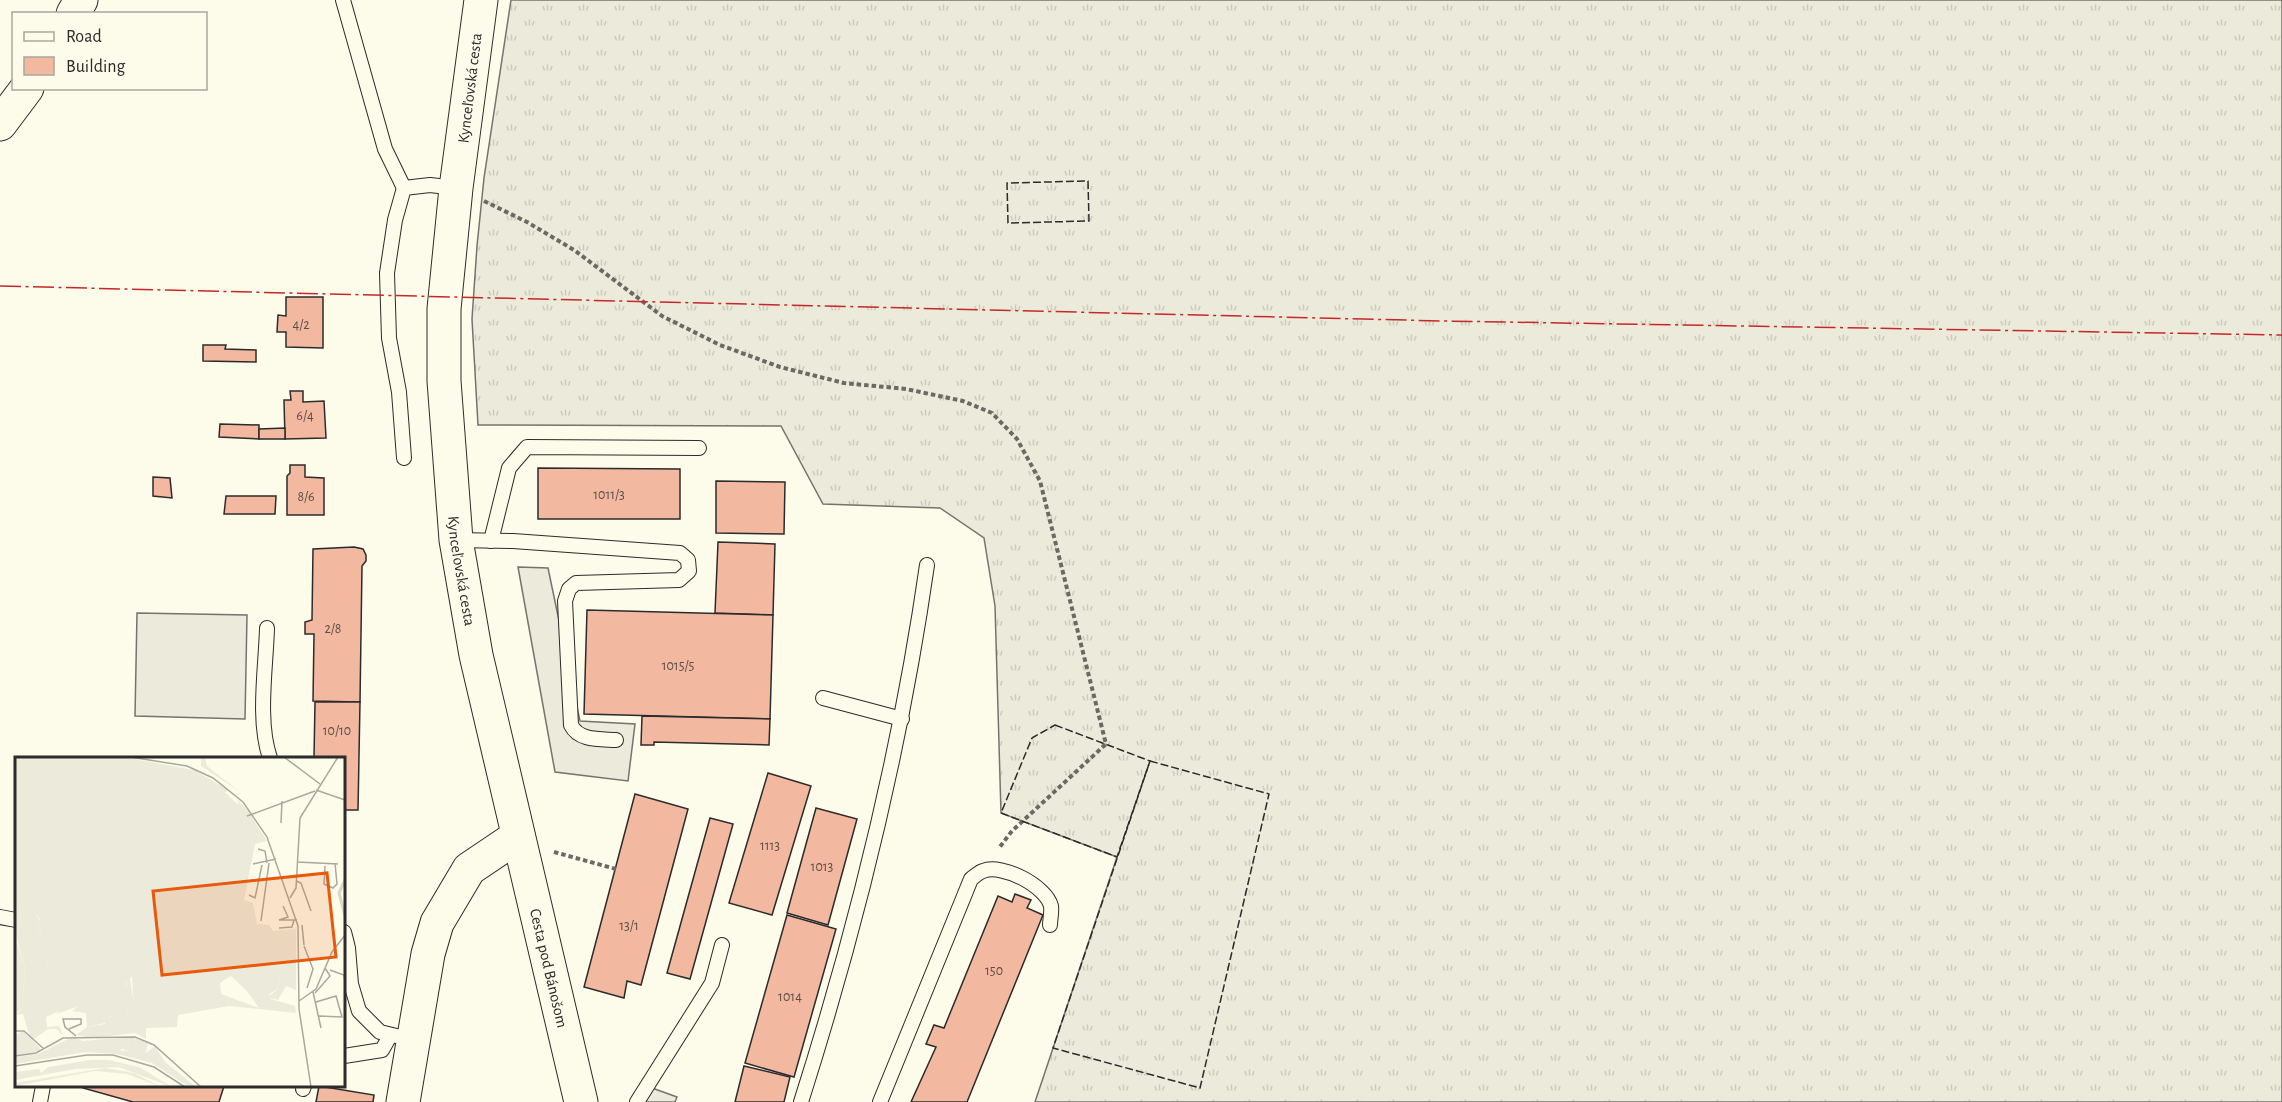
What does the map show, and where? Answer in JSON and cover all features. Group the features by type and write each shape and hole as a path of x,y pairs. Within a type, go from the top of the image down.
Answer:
{"street":[{"name":"Kynceľovská cesta","path":"481,0 456,188 444,309 448,457 456,540 476,655 518,836"},
{"path":"0,124 26,90"},
{"path":"403,1102 402,1038 437,923 469,869 518,836"},
{"name":"Cesta pod Bánošom","path":"518,836 581,1102"}],"lane":[{"path":"343,0 385,149 404,188 395,220 387,273 389,338 399,392 404,458"},
{"path":"404,188 430,185 456,188"},
{"path":"490,541 509,468 527,447 699,448"},
{"path":"456,540 680,553 688,560 689,571 679,580 576,583 569,590 566,601 571,725 574,733 584,738 615,740"},
{"path":"801,1102 871,860 902,719 927,565"},
{"path":"267,628 264,712 266,747 269,757"},
{"path":"823,698 902,719"},
{"path":"880,1102 971,879 983,870 1000,870 1022,878 1042,890 1051,907 1050,925"},
{"path":"0,917 15,920"},
{"path":"345,936 351,984 359,1011 380,1032 402,1038"},
{"path":"637,1102 712,983 722,945"},
{"path":"345,1056 382,1050 402,1038"},
{"path":"40,1102 43,1087"}],"path":[{"path":"456,188 527,222 574,250 662,316 720,345 780,367 844,383 906,389 963,401 992,413 1017,439 1040,481 1106,744 1012,831 983,870"},
{"path":"564,854 616,868"}],"green space":[{"path":"511,0 2282,0 2282,1102 1035,1102 1117,857 1001,813 995,606 984,538 940,508 823,504 781,426 478,425 472,319 477,246 484,178"}],"shaded area":[{"path":"518,567 548,568 580,721 635,724 628,781 555,772"},
{"path":"137,613 247,615 245,719 135,716"},
{"path":"652,1088 677,1097 675,1102 639,1102"}],"building":[{"path":"286,297 323,297 323,348 286,347 286,332 277,332 278,315 286,316"},
{"path":"203,345 226,345 225,349 256,350 256,362 203,361"},
{"path":"290,391 303,391 303,402 324,401 326,438 285,439 284,400 291,400"},
{"path":"220,424 259,425 259,439 219,437"},
{"path":"285,428 285,439 259,439 259,429"},
{"path":"290,465 305,465 305,477 324,478 324,515 287,515 287,476 290,473"},
{"path":"538,468 680,469 680,519 538,519"},
{"path":"153,477 170,478 172,498 153,496"},
{"path":"716,481 785,482 784,534 716,533"},
{"path":"226,496 276,496 275,514 224,514"},
{"path":"718,542 775,544 773,615 715,613"},
{"path":"354,547 363,549 366,555 366,561 362,566 360,702 313,701 314,634 305,634 305,622 312,620 313,549"},
{"path":"587,610 773,615 770,719 584,714"},
{"path":"315,702 360,702 358,810 345,810 345,757 314,757"},
{"path":"642,716 770,719 769,745 654,742 654,745 641,745"},
{"path":"768,773 811,786 772,915 729,903"},
{"path":"635,794 688,809 641,985 627,981 624,998 584,987"},
{"path":"816,808 857,819 828,925 787,913"},
{"path":"710,818 733,824 690,979 667,973"},
{"path":"1015,894 1031,900 1027,908 1043,915 967,1102 911,1102 936,1047 926,1044 934,1025 944,1028 998,896 1012,902"},
{"path":"787,915 836,929 794,1077 745,1063"},
{"path":"744,1066 790,1077 784,1102 735,1102"},
{"path":"224,1087 219,1102 133,1102 83,1088"},
{"path":"319,1087 374,1095 373,1102 316,1102"}],"fence":[{"path":"1088,181 1089,221 1008,223 1007,183 1088,181"},
{"path":"1055,725 1150,761 1117,857 1001,813 1032,738 1055,725"},
{"path":"1150,761 1269,794 1200,1088 1053,1048 1150,761"}],"power":[{"path":"0,286 1443,321 2282,335"}]}
